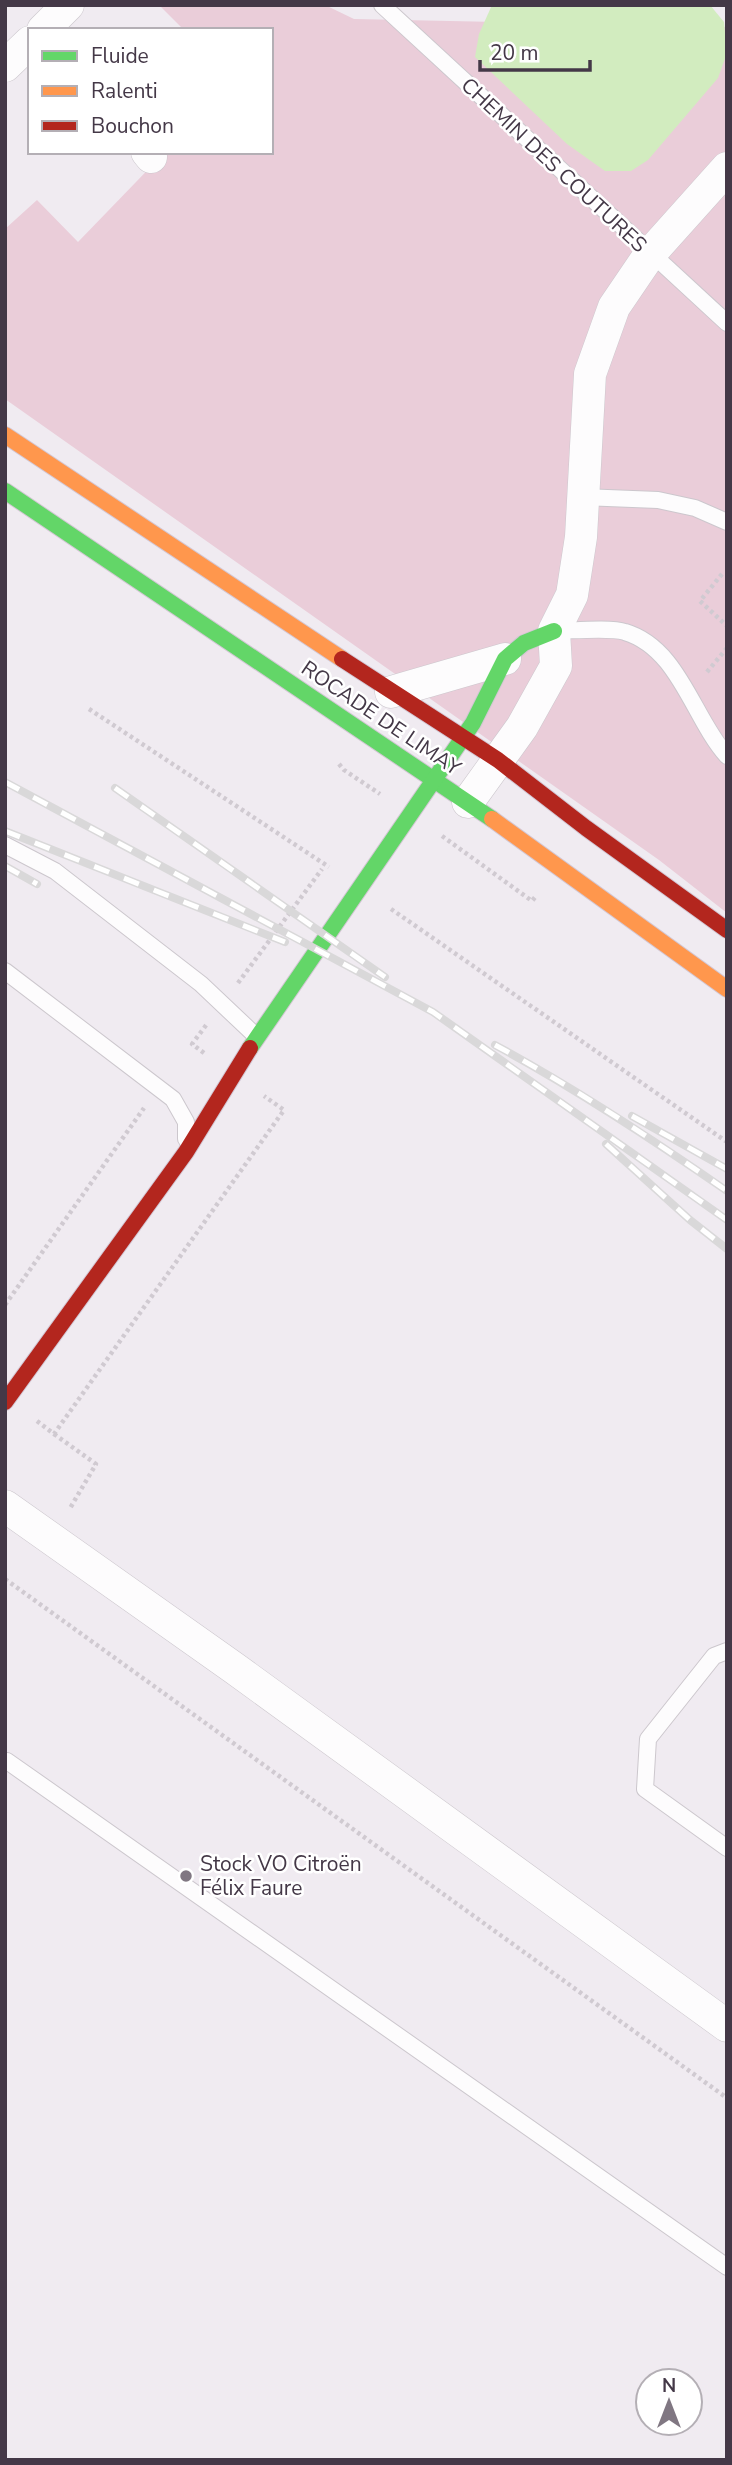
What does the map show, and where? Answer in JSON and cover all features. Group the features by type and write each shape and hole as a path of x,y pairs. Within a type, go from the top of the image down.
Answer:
{"main road":[{"name":"ROCADE DE LIMAY","path":"5,435 391,692 498,760 586,828 727,930"},
{"name":"ROCADE DE LIMAY","path":"5,491 435,779 727,989"},
{"path":"5,1402 186,1152 257,1037 473,723 505,659 524,643 554,631"}],"street":[{"path":"45,28 68,5"},
{"path":"5,66 28,44"},
{"path":"468,802 522,727 556,666 554,631 572,595 581,537 590,374 614,307 650,254 727,168"},
{"path":"391,692 505,659"},
{"path":"8,1514 51,1539 234,1668 727,2026"}],"lane":[{"name":"CHEMIN DES COUTURES","path":"382,5 727,323"},
{"path":"582,497 658,500 695,508 727,522"},
{"path":"554,631 624,631 653,646 677,676 716,744 727,756"},
{"path":"5,845 55,872 201,984 257,1037"},
{"path":"5,971 173,1099 186,1122 186,1152"},
{"path":"727,1651 714,1656 648,1739 645,1789 727,1848"},
{"path":"8,1761 727,2267"}],"path":[{"path":"722,575 700,601 727,626"},
{"path":"704,676 727,648"},
{"path":"89,709 360,888 727,1142"},
{"path":"374,800 404,759"},
{"path":"213,1059 192,1045 333,855"},
{"path":"5,1305 159,1087"},
{"path":"54,1434 284,1110 262,1095"},
{"path":"37,1421 96,1464 51,1539"},
{"path":"5,1579 727,2098"}],"shaded area":[{"path":"159,5 325,5 354,19 727,27 727,913 659,860 5,399 5,229 37,200 78,242 163,154 273,154 273,28 182,28"},
{"path":"492,5 710,5 724,22 727,53 718,78 648,160 631,171 605,171 567,144 475,57 479,34"}],"railway":[{"path":"5,782 433,1012 727,1220"},
{"path":"115,788 385,977"},
{"path":"5,831 285,942"},
{"path":"5,866 37,884"},
{"path":"495,1045 613,1115 727,1191"},
{"path":"632,1116 727,1169"},
{"path":"606,1144 690,1220 727,1249"}],"traffic: fast":[{"path":"5,491 492,819"},
{"path":"250,1048 473,723 505,659 524,643 554,631"}],"traffic: slow":[{"path":"5,435 342,659"},
{"path":"492,819 727,989"}],"traffic: jam":[{"path":"342,659 498,760 586,828 727,930"},
{"path":"5,1402 186,1152 250,1048"}],"place":[{"name":"Stock VO Citroën Félix Faure","path":"186,1876"}]}
